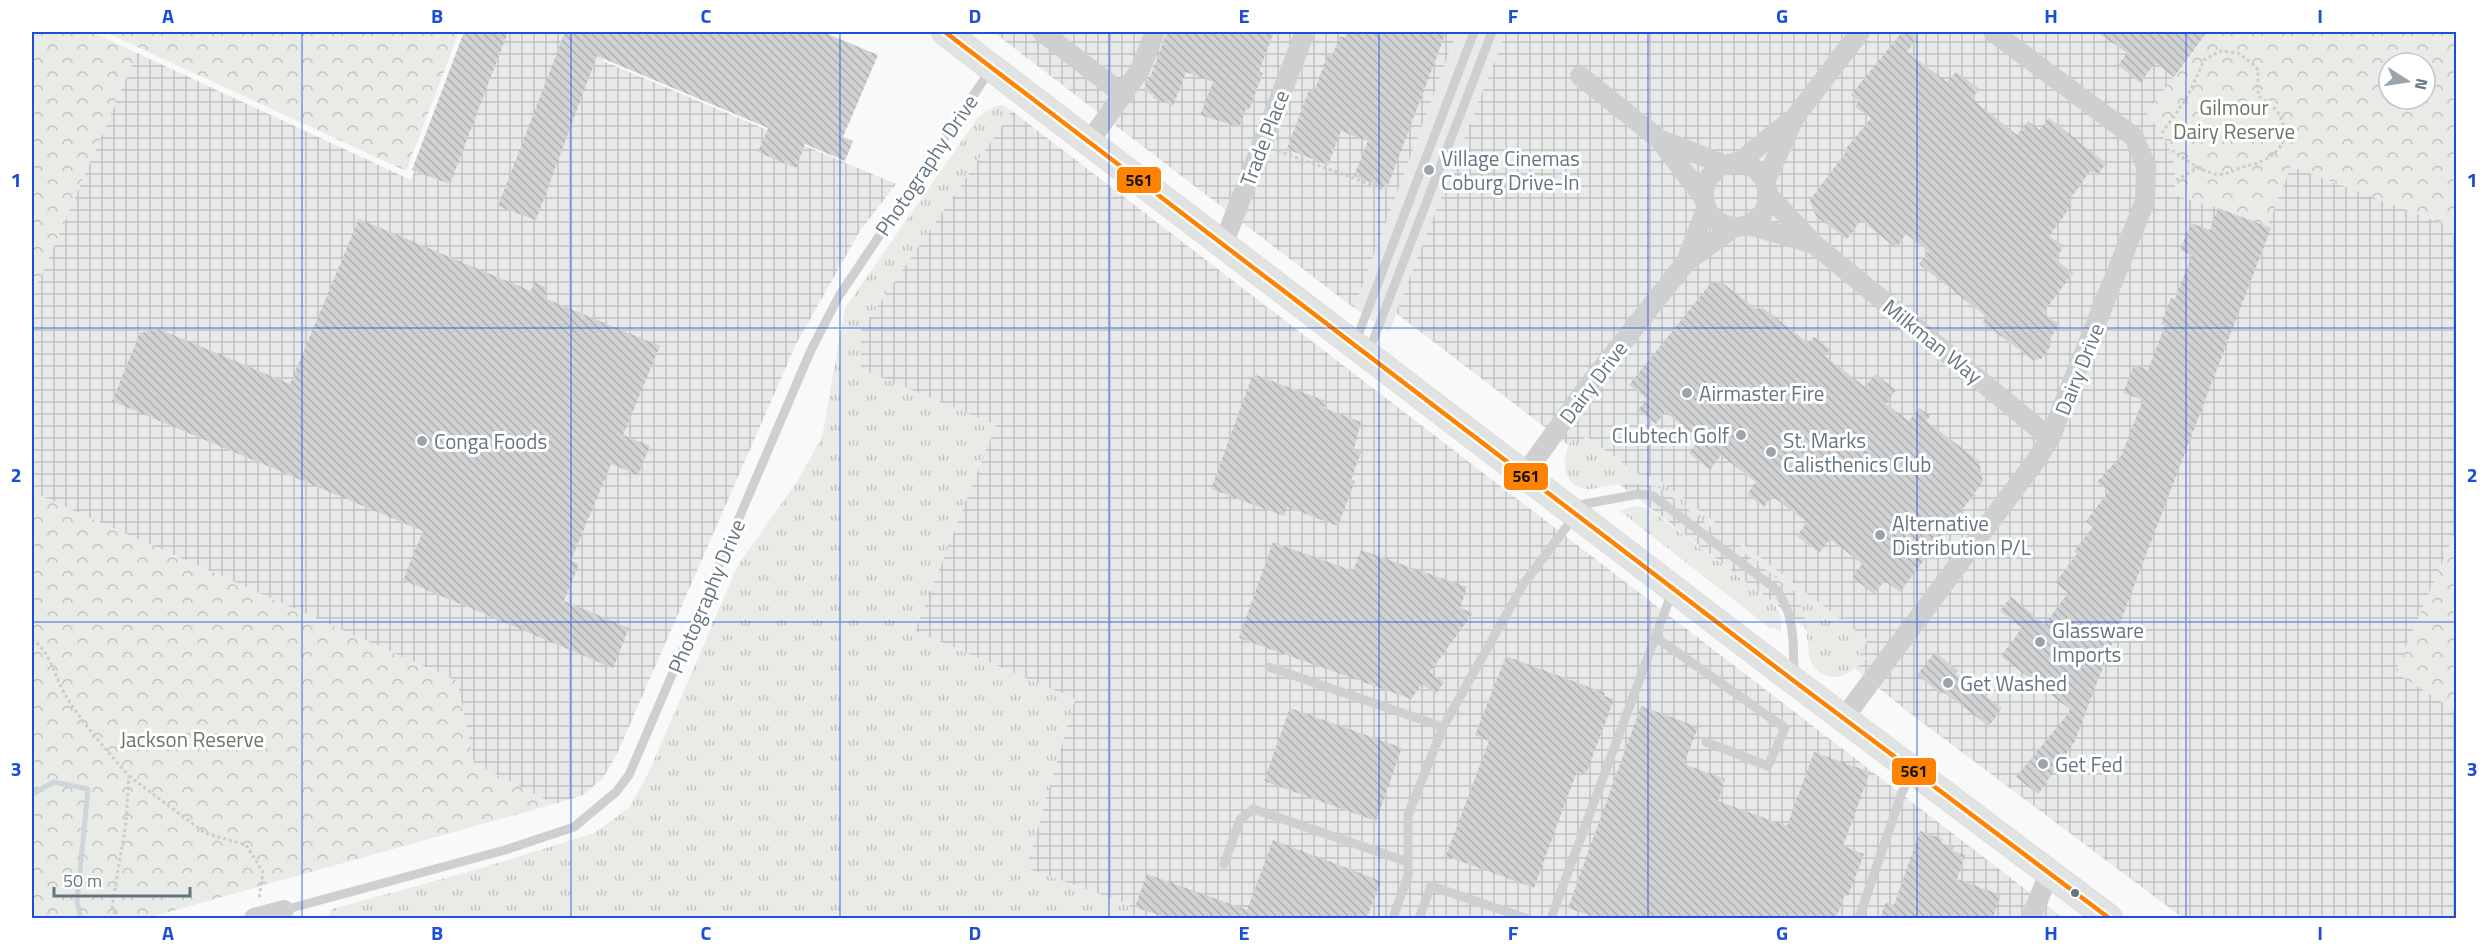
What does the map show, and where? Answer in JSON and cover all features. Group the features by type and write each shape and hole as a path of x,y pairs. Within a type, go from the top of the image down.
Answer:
{"street":[{"path":"945,32 1843,719 2109,918"},
{"path":"1042,32 1124,95"},
{"path":"1089,142 1140,70 1155,32"},
{"name":"Trade Place","path":"1223,245 1305,32"},
{"path":"1580,76 1659,139 1717,222 1741,227 1763,213 1766,188 1795,117 1860,32"},
{"name":"Dairy Drive","path":"1843,719 2050,438 2145,201 2146,166 2134,137 1993,32"},
{"path":"1705,203 1709,177 1731,164 1795,117"},
{"path":"1659,139 1731,164 1754,169 1766,188"},
{"name":"Milkman Way","path":"1766,188 1814,244 2050,438"},
{"name":"Dairy Drive","path":"1686,262 1705,203"},
{"name":"Dairy Drive","path":"1524,475 1589,385 1686,262 1741,227"},
{"name":"Milkman Way","path":"1741,227 1814,244"},
{"path":"2031,918 2049,873"},
{"name":"Photography Drive","path":"255,918 284,910"}],"lane":[{"path":"1361,350 1474,32"},
{"path":"1361,350 1492,32"},
{"name":"Photography Drive","path":"284,910 505,850 574,827 616,792 629,774 811,350 839,296 992,67"},
{"path":"1393,918 1408,876 1408,815 1443,727 1477,670 1524,582 1571,511 1639,494 1653,496 1777,590 1792,620 1794,681"},
{"path":"1551,918 1673,589"},
{"path":"1655,637 1785,728 1768,766 1706,742"},
{"path":"1269,666 1443,727"},
{"path":"1858,918 1902,792 1913,771"},
{"path":"1224,864 1240,820 1253,809 1408,862"},
{"path":"1419,918 1431,886 1526,918"}],"path":[{"path":"2162,133 2186,99 2205,59 2220,51 2238,53 2258,70 2258,95 2278,112 2284,133 2276,154 2257,165 2225,174 2198,168 2170,149"},
{"path":"1262,145 1384,189"},
{"path":"2176,180 2198,168"},
{"path":"32,639 41,645 66,697 104,748 129,776 205,833 246,845 263,872 255,918"},
{"path":"117,918 112,906 126,823 129,776"}],"shaded area":[{"path":"468,32 613,32 603,61 896,184 860,231 796,344 617,754 603,778 583,795 554,804 474,763 457,681 32,492 32,297 137,53 411,180"},
{"path":"993,32 1457,32 1354,308"},
{"name":"Village Cinemas Coburg Drive-In","path":"1457,32 1506,32 1389,332 1354,308"},
{"path":"1506,32 2207,32 2147,113 2162,133 2174,157 2177,175 2174,195 2266,226 2291,166 2444,224 2456,239 2456,531 2395,672 2456,711 2456,918 2183,918 1907,711 1774,603 1396,313"},
{"path":"1012,111 2063,918 1125,918 1130,905 1026,868 1075,699 915,631 995,425 861,370 861,330"}],"green space":[{"path":"32,32 92,32 137,53 32,297"},
{"path":"105,32 459,32 406,171"},
{"name":"Gilmour Dairy Reserve","path":"2207,32 2456,32 2456,239 2444,224 2291,166 2267,227 2218,208 2174,195 2173,161 2161,133 2147,113"},
{"path":"1003,105 1012,111 861,330 861,369 996,425 915,631 1075,699 1026,868 1130,905 1125,918 327,918 332,909 479,869 594,833 629,808 648,774 738,565 798,480 822,437 845,308 979,116 994,107"},
{"path":"1586,436 1645,479 1653,475 1720,526 1711,527 1655,486 1632,484 1586,489 1576,486 1567,475 1566,452 1573,439 1580,444"},
{"name":"Jackson Reserve","path":"32,492 457,681 474,763 554,804 147,918 32,918"},
{"path":"1635,506 1648,508 1774,603 1781,615 1781,633 1773,627 1771,629 1620,511"},
{"path":"2456,531 2456,711 2395,672"},
{"path":"1739,541 1868,640 1860,652 1867,658 1853,670 1838,677 1830,677 1816,669 1810,660 1804,614 1795,593 1742,551"}],"building":[{"path":"464,32 508,32 450,184 412,170"},
{"path":"565,32 823,32 878,55 843,137 853,141 845,161 805,144 796,168 758,152 768,128 597,56 536,220 498,206"},
{"path":"1167,32 1274,32 1259,71 1263,73 1249,110 1246,109 1239,127 1200,115 1213,82 1186,72 1173,106 1153,98 1154,95 1143,90"},
{"path":"1346,32 1446,32 1387,188 1354,176 1368,141 1341,131 1328,165 1287,149 1309,90 1314,92 1328,54 1332,56 1340,36 1345,38"},
{"path":"1902,32 1909,32 1917,38 1907,52 1947,82 1956,72 1979,89 1972,99 2017,135 2028,121 2039,130 2049,118 2106,163 2097,176 2090,171 2068,202 2072,205 2049,236 2064,246 2055,259 2073,273 2043,313 2060,325 2050,338 2051,346 2041,359 2033,360 1982,322 1987,317 1919,264 1929,251 1906,234 1896,248 1861,220 1847,239 1816,216 1810,200 1846,152 1844,151 1871,118 1855,107 1859,101 1851,95"},
{"path":"2097,32 2207,32 2174,77 2155,63 2140,83 2118,65 2127,53"},
{"path":"2218,208 2271,228 2074,743 2038,794 2016,777 2071,710 2001,656 2022,628 2000,611 2011,597 2045,624 2068,593 2055,583 2077,554 2074,551 2093,527 2086,521 2109,491 2097,482 2121,456 2143,400 2123,393 2134,365 2148,370 2165,325 2161,324 2171,298 2175,299 2192,255 2180,250 2191,223 2210,230"},
{"name":"Conga Foods","path":"359,219 531,291 534,282 548,288 544,298 660,346 623,435 650,446 638,475 611,464 571,560 579,564 564,601 629,628 613,668 403,580 423,531 112,401 140,333 159,329 290,384"},
{"path":"1721,282 1756,309 1763,308 1808,343 1814,337 1830,349 1825,356 1865,387 1875,374 1896,390 1886,404 1909,421 1919,408 1930,416 1926,421 1979,461 1983,482 1900,592 1884,581 1874,594 1852,577 1862,564 1846,551 1830,539 1819,553 1797,536 1807,522 1772,496 1764,507 1747,494 1756,482 1721,455 1710,470 1689,453 1699,439 1665,412 1656,424 1638,410 1647,399 1629,385 1711,283"},
{"path":"1253,374 1326,401 1324,408 1361,422 1354,449 1361,452 1351,480 1355,481 1338,526 1287,507 1284,516 1211,489"},
{"path":"1273,542 1353,571 1361,550 1467,587 1460,608 1473,613 1430,672 1444,682 1436,694 1422,684 1411,699 1239,638"},
{"name":"Get Washed","path":"1935,652 1958,671 1956,674 2002,708 1989,726 1917,675"},
{"path":"1506,656 1605,693 1604,696 1614,699 1586,774 1577,771 1534,888 1446,856 1489,741 1475,735"},
{"path":"1641,706 1698,727 1684,764 1725,779 1718,801 1787,826 1814,752 1870,772 1843,846 1864,854 1848,896 1845,895 1836,918 1597,918 1568,908"},
{"path":"1290,708 1402,748 1376,821 1264,781"},
{"path":"1920,831 1943,839 1941,843 1954,847 1953,851 1965,855 1957,879 2001,895 1993,918 1880,918 1886,902 1894,905"},
{"path":"1273,840 1381,881 1367,918 1167,918 1135,907 1147,874 1247,910"}],"waterway":[{"path":"32,794 54,782 88,789 77,902 81,918"}],"transit line":[{"name":"561","path":"945,32 1794,681 2109,918"}],"place":[{"name":"Village Cinemas Coburg Drive-In","path":"1429,170"},
{"name":"Airmaster Fire","path":"1687,393"},
{"name":"Clubtech Golf","path":"1741,435"},
{"name":"Conga Foods","path":"422,441"},
{"name":"St. Marks Calisthenics Club","path":"1771,452"},
{"name":"Alternative Distribution P/L","path":"1880,535"},
{"name":"Glassware Imports","path":"2040,642"},
{"name":"Get Washed","path":"1948,683"},
{"name":"Get Fed","path":"2043,764"}]}
